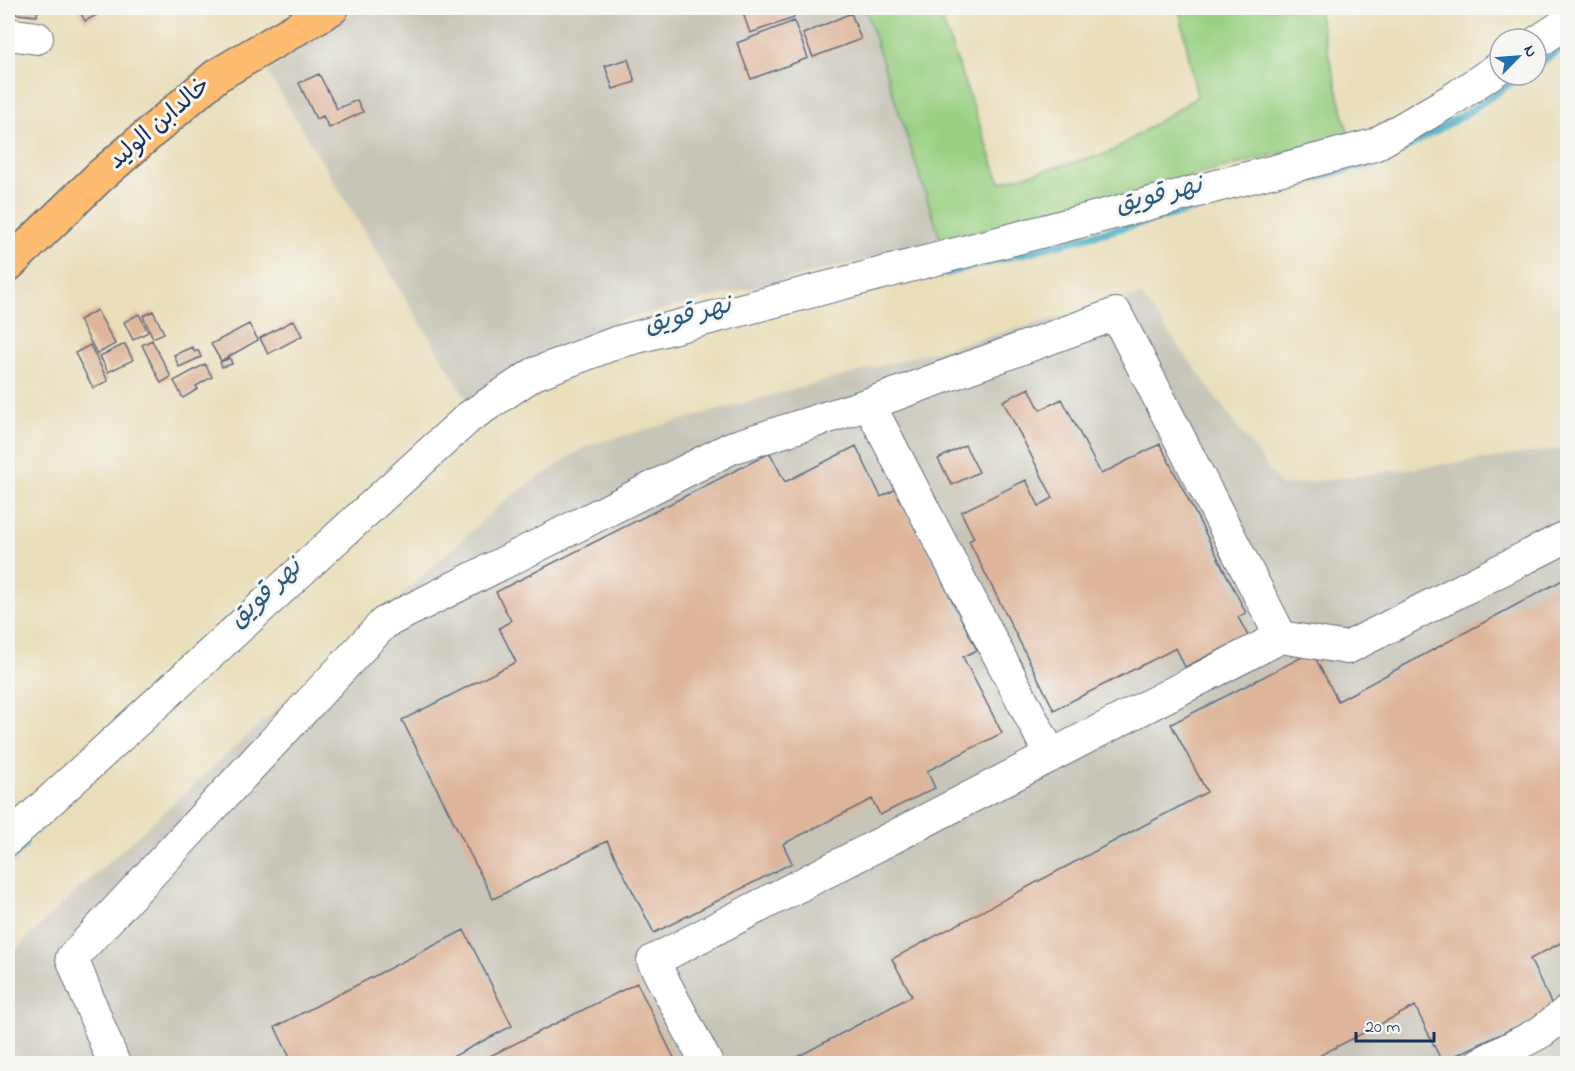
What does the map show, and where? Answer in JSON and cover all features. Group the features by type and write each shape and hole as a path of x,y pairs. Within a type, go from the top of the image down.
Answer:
{"main road":[{"name":"خالدابن الوليد","path":"8,265 99,177 216,76 332,8"}],"lane":[{"path":"1548,35 1568,22"},
{"path":"8,839 469,417 534,374 618,342 1253,178 1374,144 1453,99 1488,75"},
{"path":"114,1064 72,958 384,623 731,448 870,404 1116,314 1281,637"},
{"path":"870,404 1051,756"},
{"path":"707,1064 653,961 1281,637 1347,648 1568,536"},
{"path":"1480,1064 1541,1032 1568,1011"}],"shaded area":[{"path":"362,8 865,8 941,241 620,320 542,352 468,401 267,72"},
{"path":"1141,295 1281,486 1567,448 1567,1063 8,1064 8,958 42,923 504,501 586,446"}],"green space":[{"path":"865,8 938,8 1000,182 1109,153 1197,97 1179,8 1317,8 1349,136 941,241"}],"building":[{"path":"17,8 38,8 37,16 16,14"},
{"path":"78,8 93,8 97,15 85,21"},
{"path":"791,8 794,18 750,33 742,10"},
{"path":"851,13 861,39 813,57 803,34"},
{"path":"794,21 808,58 751,79 737,43"},
{"path":"628,59 635,82 613,89 605,66"},
{"path":"319,74 337,109 357,100 363,112 329,128 323,116 316,119 299,83"},
{"path":"97,310 115,344 97,354 79,320"},
{"path":"153,311 164,333 153,338 143,316"},
{"path":"139,314 148,332 133,340 124,322"},
{"path":"294,320 302,336 268,354 260,338"},
{"path":"249,324 258,340 221,361 211,344"},
{"path":"152,340 171,377 161,383 142,345"},
{"path":"125,344 133,360 108,372 100,356"},
{"path":"90,345 108,381 93,388 75,353"},
{"path":"192,347 195,352 198,350 201,357 179,367 174,355"},
{"path":"230,358 232,364 222,367 220,362"},
{"path":"205,364 212,377 196,386 198,389 183,398 174,381"},
{"path":"1029,388 1040,410 1062,399 1101,474 1160,444 1246,613 1238,617 1248,636 1185,667 1176,648 1054,710 969,541 974,538 961,512 1026,480 1039,506 1053,498 1003,401"},
{"path":"965,445 979,472 952,485 938,459"},
{"path":"856,446 881,497 896,489 977,650 963,657 1002,733 927,771 935,788 880,815 872,799 783,844 792,863 654,933 607,841 493,899 402,720 516,662 499,628 511,621 496,592 770,453 785,482"},
{"path":"1568,577 1568,939 1530,959 1554,1009 1442,1062 1415,1006 1313,1059 1315,1064 784,1064 912,996 892,959 1207,792 1171,724 1312,652 1338,701"},
{"path":"464,930 512,1026 439,1064 293,1064 275,1027"},
{"path":"637,983 677,1064 474,1064"}],"waterway":[{"name":"نهر قويق","path":"1548,57 1568,44"},
{"name":"نهر قويق","path":"946,273 1383,160 1465,114 1504,87"},
{"name":"نهر قويق","path":"8,861 24,845"}]}
